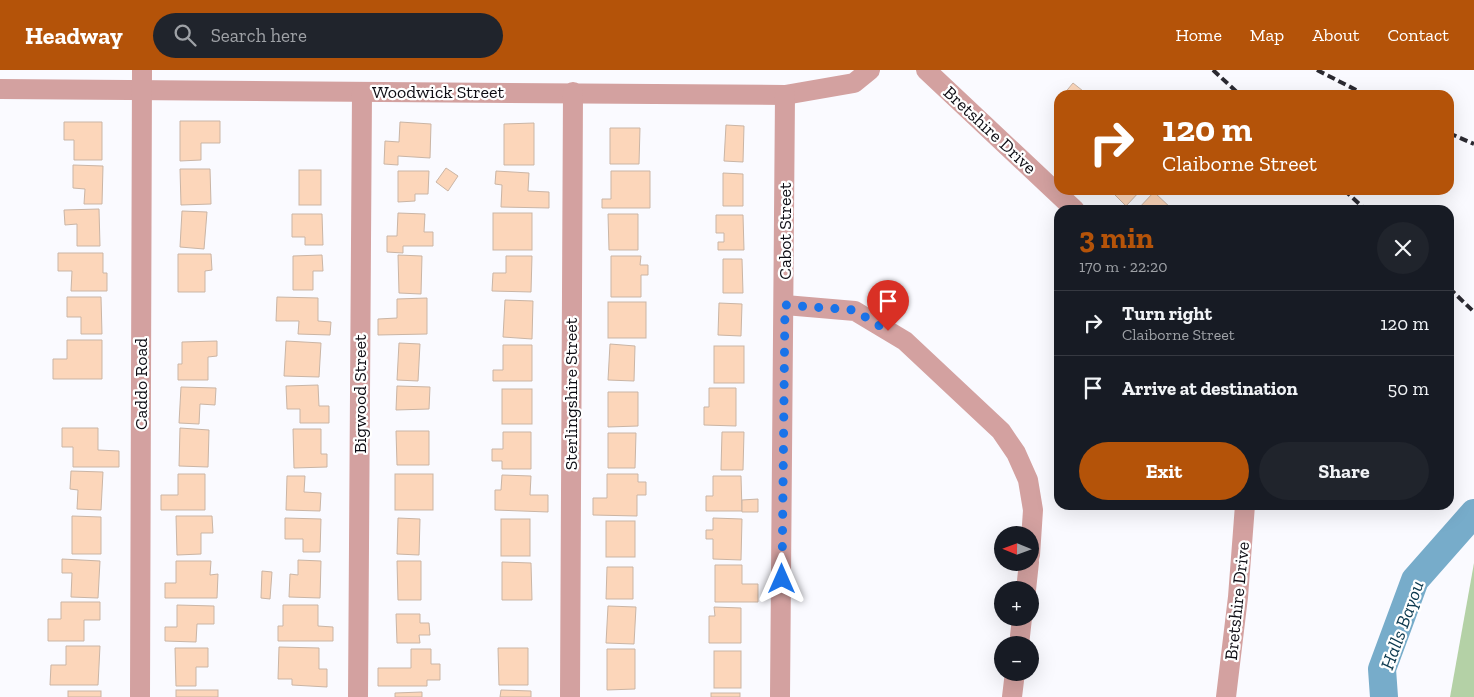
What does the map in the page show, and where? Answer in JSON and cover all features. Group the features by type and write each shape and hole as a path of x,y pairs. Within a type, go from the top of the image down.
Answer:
{"street":[{"name":"Woodwick Street","path":"0,89 142,80 362,92 785,95 854,84 870,70"},
{"name":"Bretshire Drive","path":"926,70 1054,190"},
{"name":"Caddo Road","path":"140,697 142,80"},
{"name":"Bigwood Street","path":"358,697 362,92"},
{"name":"Sterlingshire Street","path":"570,697 573,92"},
{"name":"Cabot Street","path":"780,697 785,305 785,95"},
{"name":"Bretshire Drive","path":"1059,195 1070,205"},
{"path":"785,305 854,310 905,341 1001,432 1016,453 1028,480 1033,510 1032,526"},
{"name":"Bretshire Drive","path":"1226,697 1246,510"},
{"path":"1012,697 1014,681"}],"green space":[{"path":"1474,563 1474,697 1450,697"}],"building":[{"path":"1073,83 1082,90 1067,90"},
{"path":"180,121 220,121 220,143 201,143 201,160 180,161"},
{"path":"64,122 102,122 102,160 74,160 74,140 64,140"},
{"path":"400,122 431,124 430,158 398,156 398,165 384,164 385,141 399,142"},
{"path":"534,123 534,165 504,165 504,124"},
{"path":"726,125 744,126 743,162 724,161"},
{"path":"610,128 640,128 639,164 610,164"},
{"path":"73,165 103,166 102,204 84,204 85,189 73,188"},
{"path":"446,168 458,176 448,191 436,182"},
{"path":"180,169 210,169 211,204 181,205"},
{"path":"299,170 321,170 321,205 299,205"},
{"path":"398,171 429,171 428,194 415,194 415,201 398,202"},
{"path":"496,171 529,173 528,191 549,192 549,208 501,207 502,185 495,184"},
{"path":"611,171 650,171 650,208 602,208 602,199 611,199"},
{"path":"723,173 743,174 743,206 723,206"},
{"path":"1115,195 1136,195 1127,205"},
{"path":"1151,195 1157,195 1168,205 1142,205"},
{"path":"99,209 100,246 77,246 77,224 65,225 64,210"},
{"path":"182,211 207,212 204,249 180,247"},
{"path":"398,213 425,214 424,232 433,232 433,246 403,246 403,253 387,252 387,236 397,236"},
{"path":"493,213 532,213 532,250 493,250"},
{"path":"292,214 322,214 323,245 305,245 305,237 292,237"},
{"path":"608,214 638,214 638,250 609,250"},
{"path":"716,215 743,215 744,250 718,250 718,242 724,242 724,233 716,233"},
{"path":"58,253 103,253 103,273 107,273 107,291 71,291 72,271 58,271"},
{"path":"178,254 211,254 212,270 205,271 205,292 178,292"},
{"path":"322,255 323,271 313,271 313,290 293,290 293,256"},
{"path":"398,255 422,256 421,294 399,293"},
{"path":"506,256 532,256 531,292 492,291 493,273 506,273"},
{"path":"611,256 641,256 640,265 648,265 648,275 641,275 641,297 611,297"},
{"path":"723,259 742,259 743,293 723,293"},
{"path":"67,297 101,297 102,334 81,334 81,317 67,317"},
{"path":"277,297 318,298 318,321 331,322 330,335 298,334 299,321 276,321"},
{"path":"427,298 427,334 378,335 378,319 397,318 397,299"},
{"path":"505,300 533,301 532,339 503,337"},
{"path":"608,302 646,302 646,338 608,338"},
{"path":"719,303 742,304 741,336 718,335"},
{"path":"67,340 102,340 102,379 53,379 53,359 67,359"},
{"path":"217,341 217,356 208,357 208,380 178,380 178,364 182,364 182,342"},
{"path":"286,341 321,343 319,377 284,376"},
{"path":"399,343 420,344 418,381 397,380"},
{"path":"610,344 635,346 634,381 608,380"},
{"path":"503,345 532,345 532,381 493,381 493,370 503,370"},
{"path":"714,346 744,346 744,383 714,383"},
{"path":"318,385 319,406 329,406 329,423 300,423 300,409 287,409 286,386"},
{"path":"397,386 430,387 429,409 396,410"},
{"path":"181,387 216,388 215,405 200,404 199,424 179,423"},
{"path":"709,388 736,388 736,426 704,425 704,407 709,407"},
{"path":"502,389 532,389 532,424 502,424"},
{"path":"608,392 638,392 638,426 608,427"},
{"path":"62,428 98,428 98,450 119,451 119,467 73,467 73,447 62,447"},
{"path":"180,428 209,430 208,467 179,466"},
{"path":"293,429 321,429 321,454 327,454 327,467 294,468"},
{"path":"396,431 429,431 429,465 397,465"},
{"path":"503,432 531,432 531,469 502,469 502,461 492,461 492,449 503,449"},
{"path":"722,432 744,432 743,470 721,470"},
{"path":"608,433 636,433 635,468 608,468"},
{"path":"71,471 103,472 101,510 77,509 78,490 70,489"},
{"path":"178,474 205,474 205,510 161,510 161,495 178,495"},
{"path":"395,474 433,474 433,510 395,510"},
{"path":"607,474 638,474 638,482 646,482 646,495 637,495 637,516 593,515 593,498 607,498"},
{"path":"502,475 531,476 530,495 548,495 548,512 495,510 495,490 501,490"},
{"path":"287,476 305,476 304,492 321,493 320,511 286,510"},
{"path":"713,476 741,476 742,511 706,511 706,496 713,496"},
{"path":"758,499 758,512 742,512 742,500"},
{"path":"72,516 101,517 101,554 72,554"},
{"path":"176,516 212,516 213,533 201,533 201,554 177,555"},
{"path":"285,518 321,519 320,552 303,552 303,539 285,539"},
{"path":"398,518 420,519 419,555 397,554"},
{"path":"713,518 742,519 741,560 713,559 713,539 706,539 706,530 713,530"},
{"path":"501,519 530,519 530,556 501,556"},
{"path":"606,521 635,521 635,557 606,557"},
{"path":"62,559 100,561 98,598 71,597 72,573 62,573"},
{"path":"298,560 321,561 320,598 289,597 290,574 298,575"},
{"path":"176,561 211,561 210,575 218,574 217,598 165,598 165,583 176,583"},
{"path":"397,561 421,561 421,600 398,600"},
{"path":"502,562 531,563 532,600 502,600"},
{"path":"715,565 742,565 742,584 758,584 758,602 715,602"},
{"path":"607,567 633,567 633,599 606,599"},
{"path":"262,571 272,572 270,599 261,598"},
{"path":"61,602 100,602 100,620 84,620 84,641 48,641 48,619 61,619"},
{"path":"177,605 214,606 214,624 197,624 196,642 165,641 165,627 177,627"},
{"path":"283,605 318,605 318,626 333,627 333,641 278,641 278,626 283,626"},
{"path":"608,606 636,607 634,644 606,643"},
{"path":"714,607 741,608 741,643 709,643 709,616 715,616"},
{"path":"396,614 420,614 420,623 429,623 430,635 419,635 420,643 397,643"},
{"path":"66,646 100,646 98,685 50,685 51,665 66,665"},
{"path":"279,647 319,648 319,669 327,669 327,687 292,685 292,679 278,679"},
{"path":"175,648 208,648 208,667 196,667 196,686 176,686"},
{"path":"498,648 528,648 528,685 499,685"},
{"path":"411,649 431,649 431,664 440,664 440,680 427,680 427,686 378,686 378,668 411,668"},
{"path":"607,649 635,649 635,689 607,690"},
{"path":"714,651 741,651 741,688 714,688"},
{"path":"176,690 218,690 218,697 176,697"},
{"path":"501,690 531,691 531,697 500,697"},
{"path":"68,691 101,691 101,697 68,697"},
{"path":"422,692 422,697 395,697 395,693"},
{"path":"711,693 740,693 740,697 711,697"}],"waterway":[{"name":"Halls Bayou","path":"1384,697 1382,669 1415,580 1474,513"}],"railway":[{"path":"1213,70 1235,90"},
{"path":"1317,70 1356,90"},
{"path":"1454,135 1474,144"},
{"path":"1350,195 1360,205"},
{"path":"1454,293 1474,312"}],"route":[{"path":"782,579 785,305 854,310 888,331"}]}
